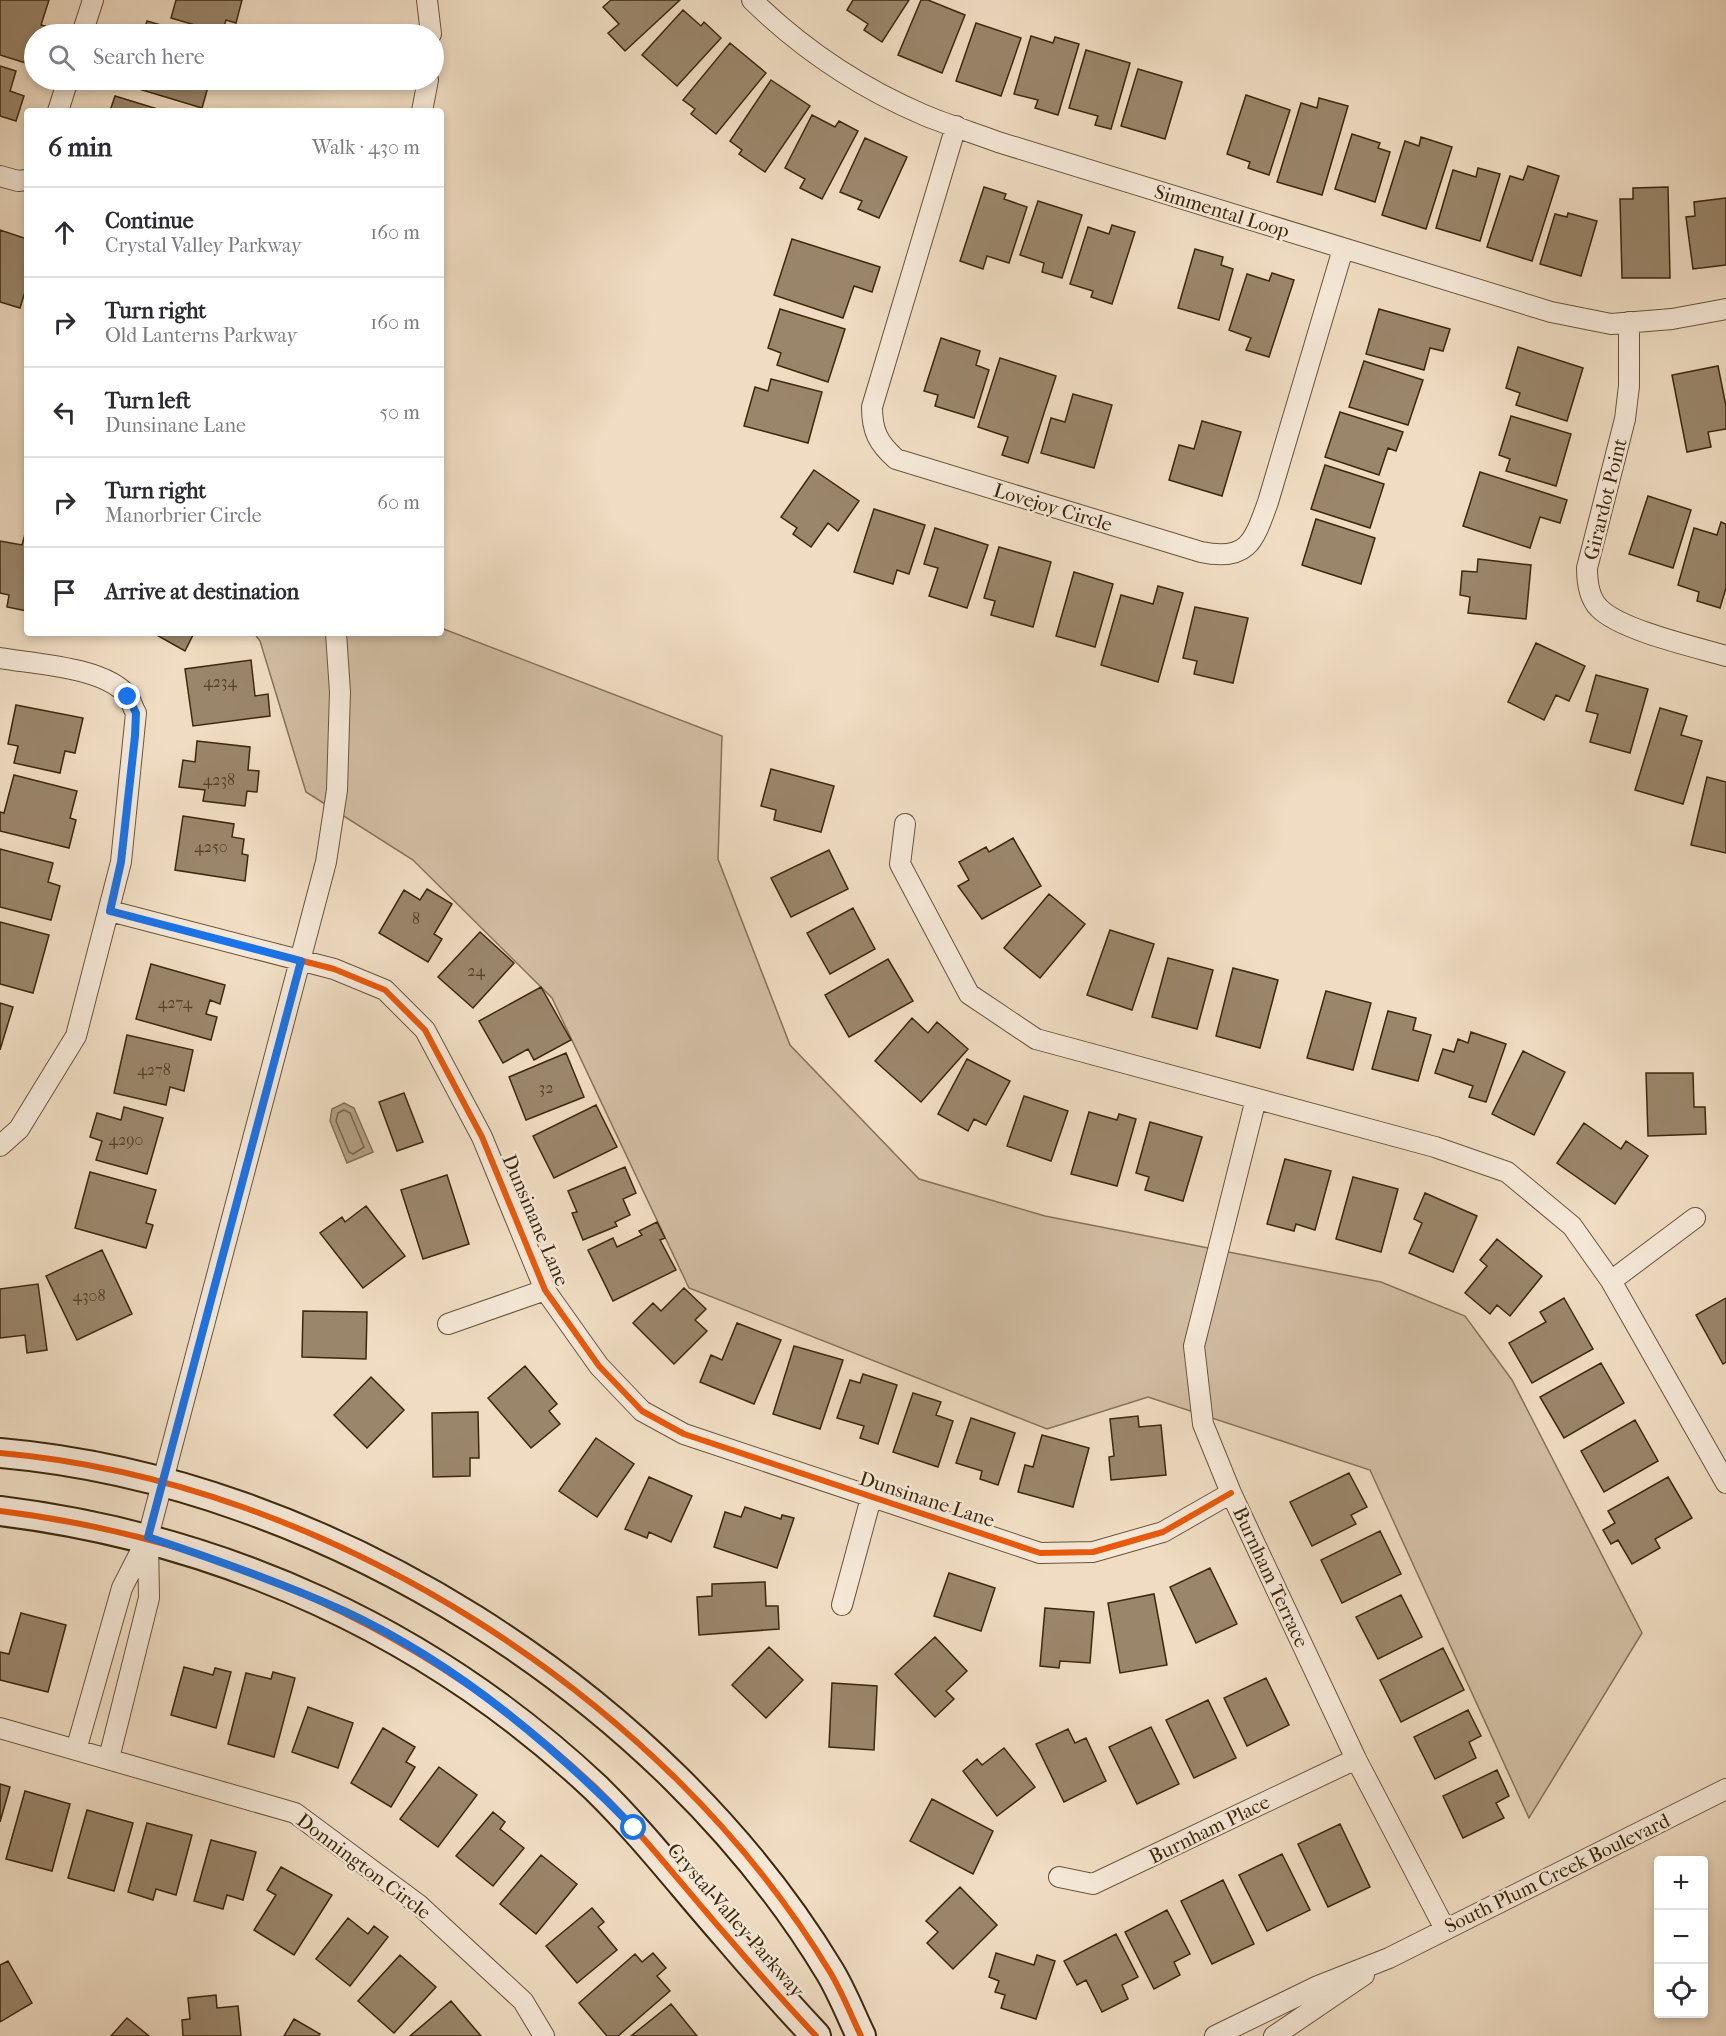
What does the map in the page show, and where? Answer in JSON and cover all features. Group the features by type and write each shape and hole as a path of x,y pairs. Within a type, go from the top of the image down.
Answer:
{"main road":[{"name":"Crystal Valley Parkway","path":"0,1453 89,1466 163,1482 295,1528 370,1560 429,1591 492,1629 642,1746 685,1788 750,1860 831,1974 861,2036"},
{"name":"Crystal Valley Parkway","path":"0,1511 78,1522 148,1537 284,1585 345,1612 401,1641 458,1677 564,1760 597,1790 668,1864 724,1934 816,2036"}],"street":[{"path":"85,24 93,0"},
{"path":"428,0 430,24"},
{"name":"Simmental Loop","path":"752,0 803,45 861,83 924,115 1343,249 1551,312 1611,324 1672,319 1726,309"},
{"path":"59,108 65,90"},
{"path":"423,108 426,90"},
{"name":"Lovejoy Circle","path":"957,126 872,407 872,426 881,446 896,459 1201,552 1220,556 1240,552 1256,537 1268,502 1343,249"},
{"path":"1,176 24,180"},
{"name":"Girardot Point","path":"1629,322 1629,386 1625,419 1587,568 1587,585 1598,607 1615,621 1726,656"},
{"path":"76,1750 122,1588 148,1537 326,862 337,790 340,693 336,636"},
{"path":"0,658 93,674 112,683 128,697 136,713 121,862 76,1036 19,1129 0,1146"},
{"path":"905,824 900,864 969,994 1036,1039 1435,1147 1508,1172 1572,1227 1611,1281 1726,1482"},
{"name":"Dunsinane Lane","path":"110,911 334,969 384,990 425,1030 482,1137 545,1290 599,1366 642,1411 684,1434 1040,1553 1093,1552 1162,1532 1232,1493"},
{"name":"Burnham Terrace","path":"1256,1099 1194,1346 1203,1424 1232,1493 1356,1759 1445,1929"},
{"path":"1611,1281 1695,1218"},
{"path":"448,1324 545,1290"},
{"path":"842,1605 871,1498"},
{"path":"109,1758 149,1598 148,1537"},
{"name":"Donnington Circle","path":"0,1728 295,1814 419,1905 523,2001 543,2036"},
{"name":"Burnham Place","path":"1059,1877 1093,1884 1356,1759"},
{"name":"South Plum Creek Boulevard","path":"1215,2036 1318,1986 1389,1958 1726,1789"},
{"name":"South Plum Creek Boulevard","path":"1274,2036 1389,1958"}],"shaded area":[{"path":"444,629 722,736 718,859 790,1045 919,1179 1045,1216 1381,1282 1465,1316 1512,1380 1642,1633 1529,1818 1370,1470 1148,1397 1047,1429 689,1288 552,998 413,860 306,792 260,641 256,636 444,636"}],"water":[{"path":"344,1103 354,1108 373,1152 347,1163 330,1121 332,1109"}],"building":[{"path":"0,0 49,0 41,24 24,24 24,62 0,55"},
{"path":"176,0 242,0 236,23 226,20 225,24 191,24 171,18"},
{"path":"611,0 680,0 625,51 608,33 619,24 603,7"},
{"path":"853,0 909,0 882,42 864,30 868,24 847,10"},
{"path":"921,0 928,0 965,15 942,73 898,55"},
{"path":"683,10 701,26 704,22 721,38 677,86 642,55"},
{"path":"976,23 1021,38 1001,96 956,81"},
{"path":"1031,36 1053,43 1055,37 1079,44 1058,115 1035,108 1038,100 1014,94"},
{"path":"730,43 766,73 716,134 691,114 695,109 683,100"},
{"path":"1086,50 1130,63 1111,129 1095,125 1098,116 1069,108"},
{"path":"0,66 16,71 10,91 24,96 16,121 0,116"},
{"path":"1138,69 1182,82 1165,139 1121,126"},
{"path":"771,80 810,106 765,172 739,154 742,150 730,141"},
{"path":"142,90 207,90 202,108"},
{"path":"1246,95 1290,110 1269,175 1248,168 1250,162 1227,154"},
{"path":"115,96 154,108 111,108"},
{"path":"1319,98 1348,106 1322,195 1277,182 1301,103 1317,108"},
{"path":"812,115 835,127 839,121 858,131 822,199 800,188 805,179 785,168"},
{"path":"1352,134 1380,143 1378,148 1390,152 1375,202 1335,189"},
{"path":"1421,137 1452,147 1426,229 1382,215 1405,141 1419,146"},
{"path":"865,138 907,157 879,218 858,209 862,201 840,192"},
{"path":"1528,166 1559,176 1532,261 1487,247 1510,176 1523,180"},
{"path":"1478,168 1500,174 1480,241 1436,228 1453,170 1476,177"},
{"path":"984,187 1006,194 1004,199 1027,207 1009,263 987,256 983,269 960,261"},
{"path":"1668,187 1670,278 1622,278 1620,199 1633,199 1633,188"},
{"path":"1726,198 1726,265 1693,269 1686,217 1695,216 1694,202"},
{"path":"1038,201 1082,215 1062,278 1042,272 1044,263 1020,255"},
{"path":"1568,213 1597,221 1581,276 1540,264 1555,214 1567,217"},
{"path":"1112,225 1135,232 1112,304 1091,297 1093,291 1070,284 1088,227 1109,234"},
{"path":"0,230 24,238 24,295 20,308 0,302"},
{"path":"792,239 880,267 872,292 854,286 843,318 774,295"},
{"path":"1195,249 1223,257 1221,265 1233,269 1219,320 1178,308"},
{"path":"1272,273 1294,280 1269,357 1246,350 1251,338 1229,330 1247,274 1269,281"},
{"path":"780,309 845,329 828,382 777,365 781,353 768,348"},
{"path":"1379,309 1450,329 1443,351 1430,348 1424,370 1366,354"},
{"path":"941,338 980,351 976,365 989,370 974,418 935,406 938,395 924,391"},
{"path":"1518,347 1583,368 1567,421 1516,405 1520,393 1506,388"},
{"path":"1000,358 1056,376 1028,463 1002,455 1008,437 978,427"},
{"path":"1364,361 1423,380 1408,425 1349,407"},
{"path":"1718,366 1726,406 1726,429 1708,432 1711,447 1687,452 1672,375"},
{"path":"771,379 822,392 808,443 744,426 755,387 768,391"},
{"path":"1073,394 1112,405 1094,468 1041,453 1051,418 1065,422"},
{"path":"1340,412 1403,432 1396,451 1388,448 1379,475 1325,457"},
{"path":"1511,416 1571,434 1556,486 1506,471 1510,459 1499,455"},
{"path":"1202,421 1241,432 1222,496 1169,480 1179,445 1194,449"},
{"path":"1325,465 1384,484 1370,528 1311,509"},
{"path":"814,470 859,501 838,531 828,523 811,547 793,534 797,528 781,517"},
{"path":"1480,472 1567,500 1560,523 1540,517 1530,548 1463,526"},
{"path":"1648,496 1691,510 1673,568 1629,554"},
{"path":"874,509 925,525 909,574 897,570 893,584 854,572"},
{"path":"1316,519 1375,538 1361,584 1302,565"},
{"path":"1721,522 1726,524 1726,588 1720,608 1697,601 1699,592 1678,585 1694,528 1717,535"},
{"path":"935,528 988,545 967,608 929,596 938,568 924,564"},
{"path":"24,538 24,610 7,607 9,595 0,593 0,541 22,545"},
{"path":"999,547 1051,562 1033,627 991,615 995,601 984,598"},
{"path":"1478,559 1531,565 1526,619 1468,613 1470,597 1460,595 1462,571 1477,572"},
{"path":"1074,572 1113,584 1095,647 1056,636"},
{"path":"1158,586 1183,593 1158,682 1101,665 1121,595 1153,604"},
{"path":"1195,607 1248,618 1233,683 1194,674 1197,661 1183,658"},
{"path":"158,636 192,636 185,651"},
{"path":"1536,643 1585,666 1569,701 1556,695 1544,720 1508,702"},
{"path":"251,660 255,696 268,694 270,716 193,726 185,669"},
{"path":"1596,675 1648,689 1630,753 1590,742 1598,714 1586,711"},
{"path":"16,705 83,718 75,753 65,751 60,773 14,763 18,746 8,744"},
{"path":"1660,708 1687,716 1681,735 1702,741 1683,804 1635,790"},
{"path":"197,741 250,747 248,770 259,771 257,792 247,791 245,806 203,801 205,790 179,787 183,760 195,762"},
{"path":"771,769 834,786 821,832 774,820 776,810 761,806"},
{"path":"14,775 77,791 70,818 76,820 69,848 0,831 0,812 4,813"},
{"path":"1707,777 1726,782 1726,853 1691,845"},
{"path":"183,816 234,824 232,837 244,839 242,854 248,855 245,881 175,870"},
{"path":"1013,838 1041,886 982,919 958,886 969,880 959,862 986,847 989,852"},
{"path":"0,849 53,863 48,882 60,886 51,920 0,907"},
{"path":"829,850 848,889 791,917 771,878"},
{"path":"427,889 452,904 434,934 442,939 428,962 379,933 404,890 420,900"},
{"path":"1049,894 1085,924 1040,978 1004,948"},
{"path":"853,908 875,949 830,974 807,933"},
{"path":"0,922 49,935 33,993 0,984"},
{"path":"1110,930 1154,944 1132,1010 1087,995"},
{"path":"480,932 514,963 473,1008 438,977"},
{"path":"1168,958 1213,970 1197,1029 1152,1017"},
{"path":"888,959 913,1001 849,1037 825,995"},
{"path":"151,964 225,985 220,1004 210,1000 206,1014 217,1017 211,1040 136,1019"},
{"path":"1233,968 1278,980 1260,1048 1216,1036"},
{"path":"541,987 571,1040 534,1060 528,1049 503,1063 479,1021"},
{"path":"1326,991 1371,1003 1353,1070 1307,1058"},
{"path":"0,1003 13,1007 0,1050"},
{"path":"1388,1011 1416,1018 1413,1030 1431,1035 1418,1081 1372,1069"},
{"path":"912,1018 928,1033 937,1022 968,1049 921,1102 875,1061"},
{"path":"1471,1032 1506,1044 1486,1102 1469,1097 1473,1086 1435,1073 1443,1049 1454,1052 1458,1039 1468,1043"},
{"path":"127,1035 193,1050 184,1091 170,1087 166,1105 114,1093"},
{"path":"1523,1051 1565,1072 1534,1135 1492,1114"},
{"path":"566,1053 584,1097 526,1120 509,1077"},
{"path":"967,1059 1010,1081 986,1125 974,1119 968,1131 938,1114"},
{"path":"1646,1073 1693,1073 1694,1107 1705,1107 1706,1134 1648,1136"},
{"path":"404,1093 423,1142 397,1151 379,1102"},
{"path":"1024,1096 1068,1111 1051,1161 1007,1146"},
{"path":"596,1105 617,1147 554,1178 533,1136"},
{"path":"124,1107 163,1118 147,1174 96,1160 102,1141 90,1137 97,1113 121,1120"},
{"path":"1089,1112 1117,1120 1119,1114 1136,1119 1117,1186 1071,1174"},
{"path":"1150,1122 1202,1137 1183,1201 1145,1190 1149,1177 1136,1173"},
{"path":"1584,1123 1621,1149 1626,1141 1648,1156 1615,1204 1557,1163"},
{"path":"1285,1159 1331,1171 1315,1230 1296,1224 1294,1231 1267,1224"},
{"path":"625,1167 636,1193 623,1199 630,1215 615,1222 617,1226 583,1240 572,1213 577,1212 568,1191"},
{"path":"90,1172 156,1190 146,1223 153,1225 146,1248 75,1228"},
{"path":"447,1175 469,1244 423,1259 401,1190"},
{"path":"1353,1177 1398,1189 1381,1252 1336,1239"},
{"path":"1425,1193 1477,1216 1453,1272 1409,1253 1422,1223 1414,1219"},
{"path":"366,1206 405,1256 363,1288 320,1233 342,1217 345,1222"},
{"path":"657,1222 665,1238 660,1240 676,1270 613,1301 588,1250 613,1238 617,1247 642,1235 639,1231"},
{"path":"1497,1239 1542,1276 1510,1316 1497,1305 1490,1314 1465,1293 1487,1266 1480,1260"},
{"path":"102,1250 132,1314 77,1340 46,1276"},
{"path":"38,1284 47,1350 27,1353 25,1335 0,1338 0,1289"},
{"path":"684,1288 706,1309 695,1320 707,1331 674,1364 633,1323 653,1303 661,1311"},
{"path":"1564,1298 1593,1349 1532,1383 1509,1343 1546,1322 1540,1312"},
{"path":"1726,1298 1726,1362 1723,1364 1696,1315"},
{"path":"303,1311 367,1312 366,1359 302,1357"},
{"path":"737,1323 781,1340 754,1404 700,1382 711,1355 722,1360"},
{"path":"794,1346 843,1360 820,1429 773,1414"},
{"path":"1601,1363 1624,1403 1564,1438 1540,1397"},
{"path":"525,1366 557,1404 549,1411 560,1424 531,1448 488,1398"},
{"path":"863,1374 897,1385 878,1444 860,1438 864,1426 837,1418 850,1380 860,1383"},
{"path":"371,1377 404,1410 367,1448 334,1415"},
{"path":"913,1393 941,1402 936,1415 953,1421 938,1467 893,1452"},
{"path":"478,1412 479,1458 470,1458 470,1476 433,1477 432,1413"},
{"path":"1138,1416 1139,1427 1161,1425 1166,1475 1111,1480 1109,1457 1114,1456 1110,1419"},
{"path":"971,1418 1015,1433 998,1485 980,1479 982,1471 956,1463"},
{"path":"1635,1420 1658,1461 1604,1492 1581,1451"},
{"path":"1042,1435 1089,1448 1073,1507 1018,1492 1025,1465 1033,1467"},
{"path":"596,1438 634,1464 597,1517 559,1491"},
{"path":"1349,1473 1367,1507 1351,1515 1356,1524 1312,1546 1290,1502"},
{"path":"649,1477 692,1496 671,1542 649,1532 647,1538 625,1529"},
{"path":"1668,1477 1692,1518 1655,1539 1660,1548 1632,1564 1618,1540 1611,1544 1603,1530 1615,1523 1608,1511"},
{"path":"745,1507 781,1519 782,1515 794,1518 777,1568 714,1547 725,1512 741,1517"},
{"path":"1380,1531 1401,1574 1342,1603 1321,1560"},
{"path":"1210,1568 1237,1624 1196,1643 1170,1587"},
{"path":"949,1573 995,1588 981,1631 934,1616"},
{"path":"765,1582 766,1606 778,1606 779,1629 699,1635 697,1597 712,1596 712,1584"},
{"path":"1154,1594 1167,1665 1120,1673 1108,1603"},
{"path":"1401,1595 1422,1637 1378,1659 1356,1617"},
{"path":"1045,1608 1094,1612 1090,1663 1060,1661 1059,1668 1040,1666"},
{"path":"21,1613 66,1625 48,1692 0,1680 0,1652 9,1654"},
{"path":"935,1637 967,1671 946,1691 954,1699 935,1717 895,1674"},
{"path":"769,1647 803,1680 766,1718 732,1685"},
{"path":"1443,1648 1464,1690 1401,1722 1380,1680"},
{"path":"184,1667 213,1675 215,1668 231,1672 216,1728 171,1715"},
{"path":"273,1672 295,1678 274,1757 228,1744 246,1673 271,1679"},
{"path":"1266,1678 1289,1725 1247,1746 1224,1698"},
{"path":"832,1683 877,1686 874,1750 829,1747"},
{"path":"1208,1700 1236,1758 1194,1778 1166,1720"},
{"path":"308,1707 353,1723 338,1768 292,1752"},
{"path":"1468,1710 1481,1736 1469,1742 1476,1758 1435,1779 1414,1737"},
{"path":"1151,1727 1179,1784 1137,1804 1109,1747"},
{"path":"383,1728 415,1747 406,1762 415,1767 391,1807 351,1783"},
{"path":"1068,1729 1075,1743 1086,1738 1106,1781 1064,1802 1036,1744"},
{"path":"1004,1748 1035,1787 997,1816 963,1771 977,1759 982,1765"},
{"path":"439,1767 477,1795 438,1847 400,1819"},
{"path":"1497,1770 1509,1796 1496,1803 1504,1818 1463,1838 1443,1796"},
{"path":"0,1784 10,1787 0,1822"},
{"path":"25,1791 70,1804 52,1871 6,1859"},
{"path":"932,1799 993,1831 973,1874 910,1841"},
{"path":"87,1810 133,1823 114,1891 68,1878"},
{"path":"493,1812 505,1822 500,1829 524,1848 493,1886 456,1856"},
{"path":"147,1823 192,1835 176,1895 156,1889 153,1900 128,1892"},
{"path":"1340,1824 1370,1887 1328,1907 1298,1844"},
{"path":"211,1840 256,1852 243,1900 227,1895 223,1909 194,1901"},
{"path":"1282,1854 1310,1910 1267,1931 1239,1875"},
{"path":"541,1855 577,1884 536,1934 500,1904"},
{"path":"281,1867 332,1895 294,1955 254,1930 276,1895 267,1890"},
{"path":"1223,1880 1254,1944 1212,1964 1181,1901"},
{"path":"960,1887 997,1925 953,1969 927,1943 938,1932 926,1921"},
{"path":"592,1908 604,1922 598,1927 617,1950 577,1983 546,1946"},
{"path":"1167,1910 1190,1954 1174,1962 1180,1975 1154,1989 1125,1932"},
{"path":"348,1918 368,1934 374,1926 388,1937 350,1986 316,1959"},
{"path":"1116,1934 1138,1977 1122,1985 1128,1999 1102,2012 1086,1980 1077,1985 1064,1961"},
{"path":"653,1953 666,1968 657,1976 670,1991 618,2036 607,2036 579,2003 635,1954 642,1962"},
{"path":"996,1953 1034,1965 1037,1955 1055,1961 1036,2019 1001,2008 1005,1995 995,1992 999,1981 989,1977"},
{"path":"400,1955 436,1987 394,2033 358,2001"},
{"path":"8,1961 32,2003 0,2022 0,1965"},
{"path":"216,1995 217,2008 238,2006 241,2036 183,2036 182,2020 190,2019 188,1998"},
{"path":"451,2001 481,2036 410,2036"},
{"path":"671,2004 697,2036 631,2036"},
{"path":"127,2018 149,2036 111,2036"},
{"path":"294,2019 320,2034 319,2036 284,2036"}],"cycle path":[{"path":"110,911 334,969 385,990 425,1030 482,1137 545,1290 599,1366 642,1411 684,1434 1040,1553 1093,1552 1163,1532 1231,1493"},
{"path":"0,1453 122,1472 242,1507 361,1556 474,1619 579,1693 675,1778 760,1871 830,1972 861,2036"},
{"path":"0,1511 83,1525 165,1544 244,1570 320,1602 394,1639 464,1683 532,1732 613,1805 816,2036"}],"route":[{"path":"128,697 136,713 135,736 121,862 110,911 301,961 148,1537 284,1585 345,1612 401,1641 458,1677 510,1716 564,1760 634,1828"}]}
